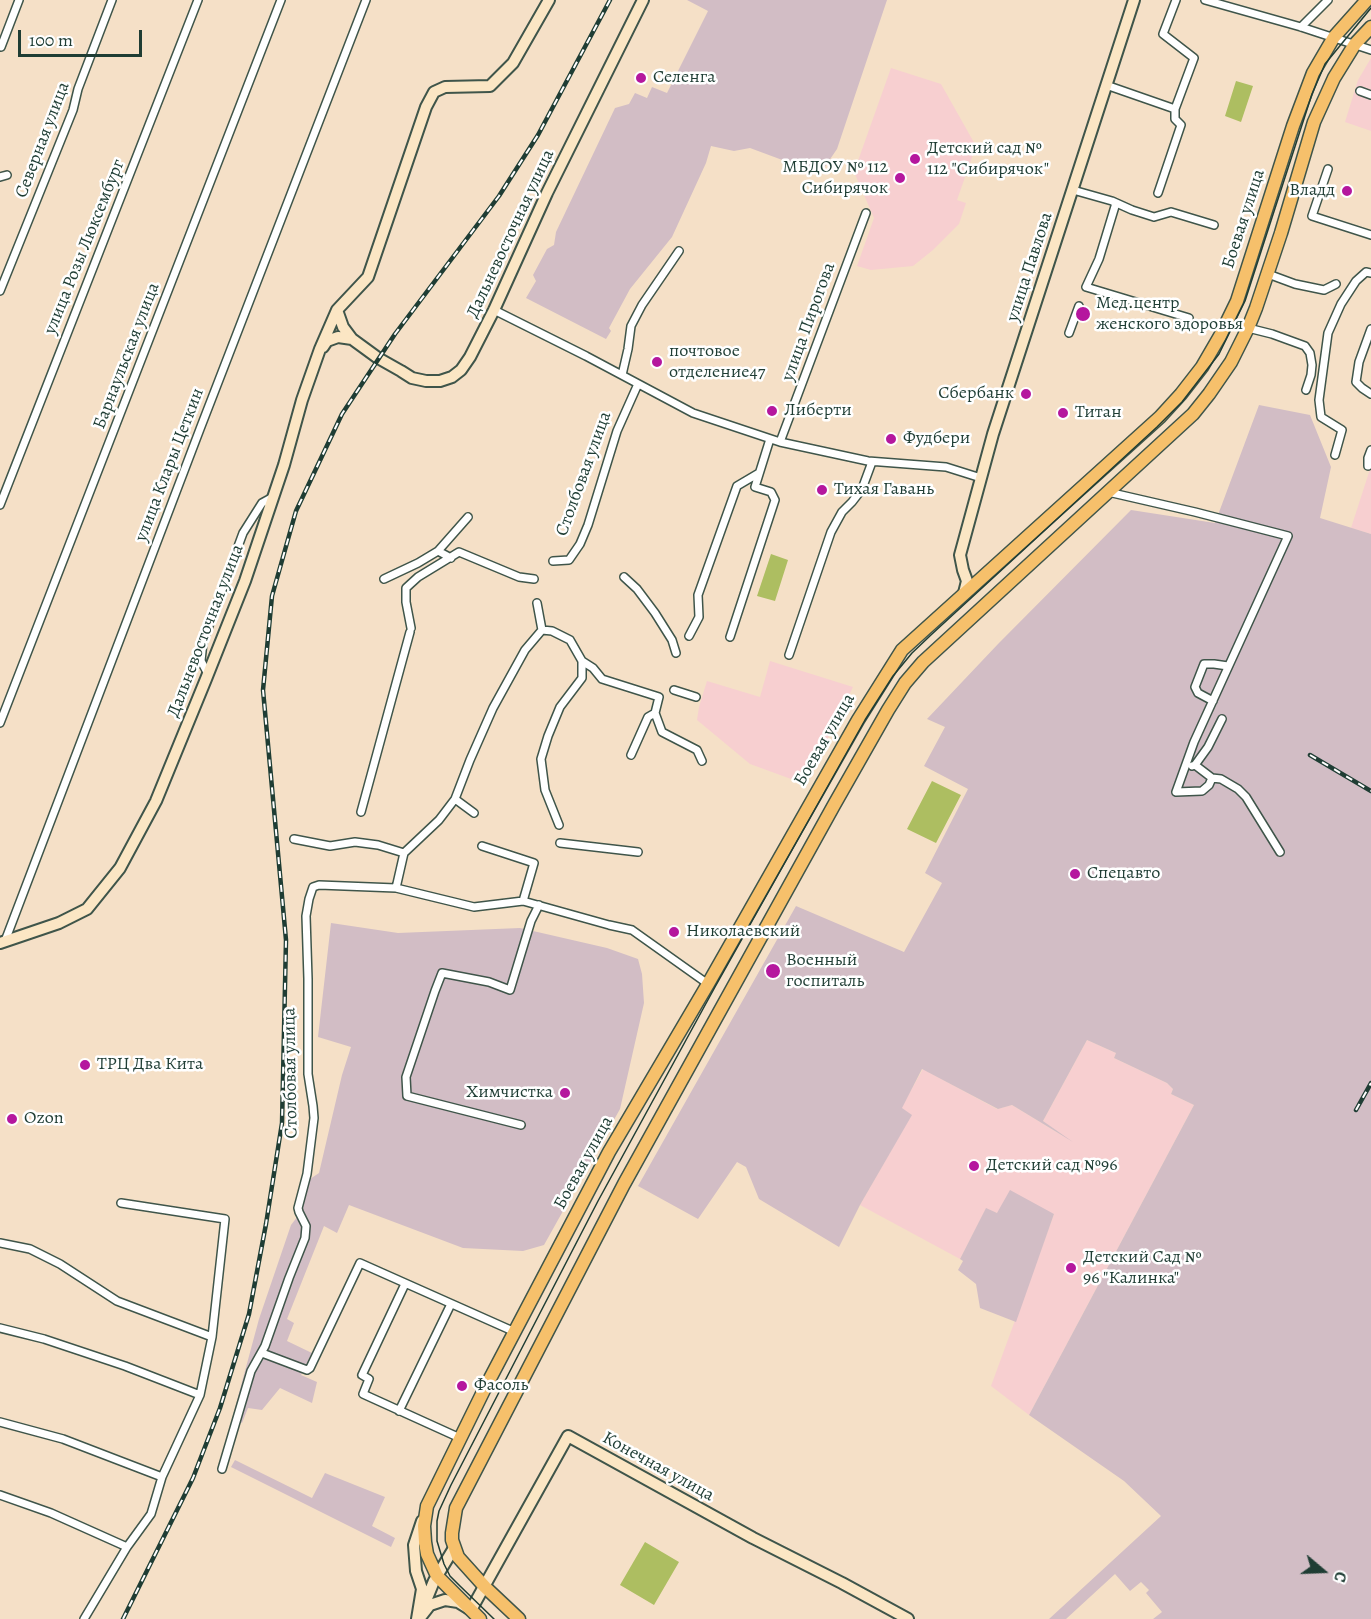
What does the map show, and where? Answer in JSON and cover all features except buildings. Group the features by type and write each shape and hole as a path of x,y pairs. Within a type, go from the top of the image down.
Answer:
{"main road":[{"name":"Боевая улица","path":"437,1576 427,1554 425,1542 424,1526 427,1506 460,1438 609,1152 879,684 902,650 1160,417 1202,367 1237,301 1293,126 1313,73 1334,37 1367,0"},
{"name":"Боевая улица","path":"454,1548 452,1533 456,1508 476,1468 624,1185 727,995 872,738 906,684 923,662 1193,414 1209,394 1231,362 1248,328 1268,274 1314,122 1334,78 1355,44 1371,27"},
{"name":"Столбовая улица","path":"708,984 727,995"},
{"path":"454,1548 458,1557 485,1587 519,1619"},
{"path":"437,1576 476,1615"}],"street":[{"path":"1,47 20,0"},
{"name":"Северная улица","path":"0,291 2,278 73,110 78,88 112,0"},
{"name":"улица Розы Люксембург","path":"0,505 198,0"},
{"name":"Барнаульская улица","path":"0,723 281,0"},
{"name":"улица Клары Цеткин","path":"2,941 366,0"},
{"name":"Дальневосточная улица","path":"2,941 59,924 87,909 120,868 156,801 244,581 284,465 302,400 320,349 337,310 368,277 426,107 434,92 445,87 490,86 513,63 549,0"},
{"name":"Дальневосточная улица","path":"337,310 343,327 352,339 412,378 440,381 452,377 461,370 471,357 547,193 643,0"},
{"name":"улица Павлова","path":"964,593 967,581 960,555 993,434 1134,0"},
{"path":"1158,193 1181,125 1175,119 1174,109 1194,58 1163,34 1176,0"},
{"path":"1205,0 1301,27 1371,50"},
{"path":"1301,27 1328,0"},
{"path":"1106,85 1174,109"},
{"path":"1360,91 1371,95"},
{"path":"1328,169 1312,216 1371,235"},
{"path":"1073,190 1154,217 1171,212 1214,225"},
{"path":"1116,203 1099,259 1086,287 1189,318"},
{"name":"улица Пирогова","path":"780,442 866,213"},
{"path":"622,375 631,326 642,305 679,251"},
{"path":"1335,455 1342,430 1321,417 1319,400 1328,333 1341,304 1356,281 1366,272 1371,273"},
{"path":"1268,274 1295,284 1324,290 1336,284"},
{"path":"1069,333 1079,306"},
{"path":"494,310 693,413 780,442 872,462 945,467 981,478"},
{"path":"1248,328 1305,346 1310,353 1312,365 1306,390"},
{"path":"1371,329 1359,362 1356,382 1371,394"},
{"path":"320,349 327,342 338,337 352,339"},
{"name":"Столбовая улица","path":"553,561 569,560 580,544 617,431 638,384"},
{"path":"730,637 775,500 771,492 755,487 770,439"},
{"path":"1368,466 1371,450"},
{"path":"789,655 831,532 842,512 862,489 872,462"},
{"path":"689,636 699,617 698,595 737,486 759,473"},
{"path":"1108,492 1288,536 1194,742 1176,792 1202,791 1209,785 1212,778"},
{"path":"208,674 201,662 203,642 243,533 262,503 273,497"},
{"path":"384,579 438,551 468,517"},
{"path":"962,545 964,564 968,570 975,574 988,571"},
{"path":"438,551 451,558"},
{"path":"361,812 410,630 406,588 459,552 519,577 534,579"},
{"path":"624,577 655,613 672,640 676,653"},
{"path":"537,603 542,630"},
{"path":"542,630 552,631 570,640 582,661 593,668 602,679 659,697 655,713 662,732 697,750 702,761"},
{"path":"396,888 404,853 440,820 455,799 494,708 525,650 542,630"},
{"path":"559,825 545,790 541,759 560,707 582,678 582,661"},
{"path":"1213,701 1198,693 1195,687 1204,664 1228,666"},
{"path":"674,690 696,697"},
{"path":"631,755 648,717 655,713"},
{"path":"1184,770 1195,765 1208,747 1222,719"},
{"path":"1195,765 1212,778 1221,779 1238,789 1246,797 1280,852"},
{"path":"455,799 474,813"},
{"path":"294,839 330,846 355,842 378,845 404,853"},
{"path":"560,843 638,852"},
{"path":"482,846 534,863 523,901"},
{"name":"Столбовая улица","path":"222,1469 251,1371 262,1353 307,1230 298,1208 307,1174 314,1118 308,1074 306,916 313,887 319,885 396,888 474,907 523,901 632,930 708,984"},
{"path":"521,1125 407,1096 405,1077 442,973 489,982 510,990 531,921 539,905"},
{"path":"84,1619 127,1547 151,1514 162,1477 200,1395 212,1337 225,1219 121,1203"},
{"path":"0,1243 30,1249 60,1264 117,1301 212,1337"},
{"path":"262,1353 307,1370 310,1368 360,1263 515,1332"},
{"path":"405,1284 362,1375 369,1379 363,1394 460,1438"},
{"path":"399,1411 450,1304"},
{"path":"0,1329 44,1339 125,1366 200,1395"},
{"path":"0,1422 63,1439 162,1477"},
{"name":"Конечная улица","path":"476,1615 485,1587 568,1436 753,1538 908,1619"},
{"path":"0,1495 51,1513 127,1547"},
{"path":"418,1619 422,1589 416,1571 414,1545 427,1506"},
{"path":"418,1619 437,1576 454,1548"},
{"path":"418,1619 430,1605 445,1600 458,1602 476,1615"}],"shaded area":[{"path":"687,0 887,0 837,149 820,174 750,148 734,151 711,146 706,163 672,237 630,289 609,328 611,331 606,339 526,298 536,281 533,275 547,249 554,245 556,232 615,108 629,104 635,93 647,98 652,87 667,93 708,11"},
{"path":"1371,58 1371,131 1345,122 1358,80"},
{"name":"Детский сад № 112 \"Сибирячок\"","path":"891,68 941,84 976,146 957,200 966,203 959,224 913,266 871,270 857,266 874,218 854,172"},
{"path":"1259,405 1310,415 1331,467 1320,518 1371,534 1371,1619 1153,1619 1162,1612 1146,1593 1149,1590 1141,1582 1130,1591 1115,1574 1066,1619 1049,1619 1161,1516 1124,1481 1029,1415 1194,1105 1171,1094 1173,1089 1167,1083 1114,1058 1116,1053 1087,1040 1043,1121 1073,1142 1012,1105 998,1109 922,1069 902,1108 912,1115 860,1205 839,1247 759,1199 746,1167 737,1162 698,1219 638,1186 796,906 904,952 942,883 925,873 968,789 924,766 945,727 927,719 1131,510 1215,523"},
{"path":"1371,466 1371,534 1351,528"},
{"path":"770,661 853,687 807,780 802,783 750,764 697,720 707,681 760,697"},
{"path":"331,923 398,933 520,928 607,948 638,959 642,974 644,1003 620,1109 544,1245 523,1251 463,1248 349,1205 337,1233 324,1226 287,1319 294,1323 287,1341 312,1353 301,1375 317,1382 312,1403 280,1388 262,1410 248,1408 242,1423 232,1419 259,1319 291,1225 301,1212 310,1179 319,1173 342,1075 351,1047 318,1037"},
{"path":"1087,1040 1116,1053 1114,1058 1167,1083 1173,1089 1171,1094 1194,1105 1029,1415 991,1386 1054,1214 997,1213 986,1209 960,1259 860,1205 911,1115 901,1108 923,1069 997,1109 1012,1105 1063,1136 1043,1121"},
{"path":"1010,1190 1054,1214 1016,1322 980,1308 976,1284 958,1270 963,1261 960,1259 986,1208 997,1213"},
{"path":"235,1460 312,1498 325,1473 385,1497 372,1526 395,1538 391,1547 231,1467"}],"green space":[{"path":"1236,81 1253,86 1241,122 1225,116"},
{"path":"771,554 788,560 775,601 757,596"},
{"path":"932,781 961,795 936,843 907,829"},
{"path":"645,1542 679,1562 654,1605 620,1585"}],"tram line":[{"path":"494,1619 450,1576 437,1541 439,1511 598,1201 865,720 893,676 932,634 1157,427 1182,402 1219,354 1245,301 1312,94 1325,64 1371,8"}],"railway":[{"path":"123,1619 193,1478 220,1408 249,1314 282,1123 286,940 263,690 272,596 296,511 342,414 395,334 499,196 538,135 610,0"},
{"path":"1310,755 1371,791"},
{"path":"1356,1110 1371,1083"}],"place":[{"name":"Селенга","path":"641,78"},
{"name":"Детский сад № 112 \"Сибирячок\"","path":"915,159"},
{"name":"МБДОУ № 112 Сибирячок","path":"900,178"},
{"name":"Владд","path":"1347,191"},
{"name":"Мед.центр женского здоровья","path":"1083,314"},
{"name":"почтовое отделение47","path":"657,362"},
{"name":"Сбербанк","path":"1026,394"},
{"name":"Либерти","path":"772,411"},
{"name":"Титан","path":"1063,413"},
{"name":"Фудбери","path":"891,439"},
{"name":"Тихая Гавань","path":"822,490"},
{"name":"Спецавто","path":"1075,874"},
{"name":"Николаевский","path":"674,932"},
{"name":"Военный госпиталь","path":"773,971"},
{"name":"ТРЦ Два Кита","path":"85,1065"},
{"name":"Химчистка","path":"565,1093"},
{"name":"Ozon","path":"12,1119"},
{"name":"Детский сад №96","path":"974,1166"},
{"name":"Детский Сад № 96 \"Калинка\"","path":"1071,1268"},
{"name":"Фасоль","path":"462,1386"}]}
